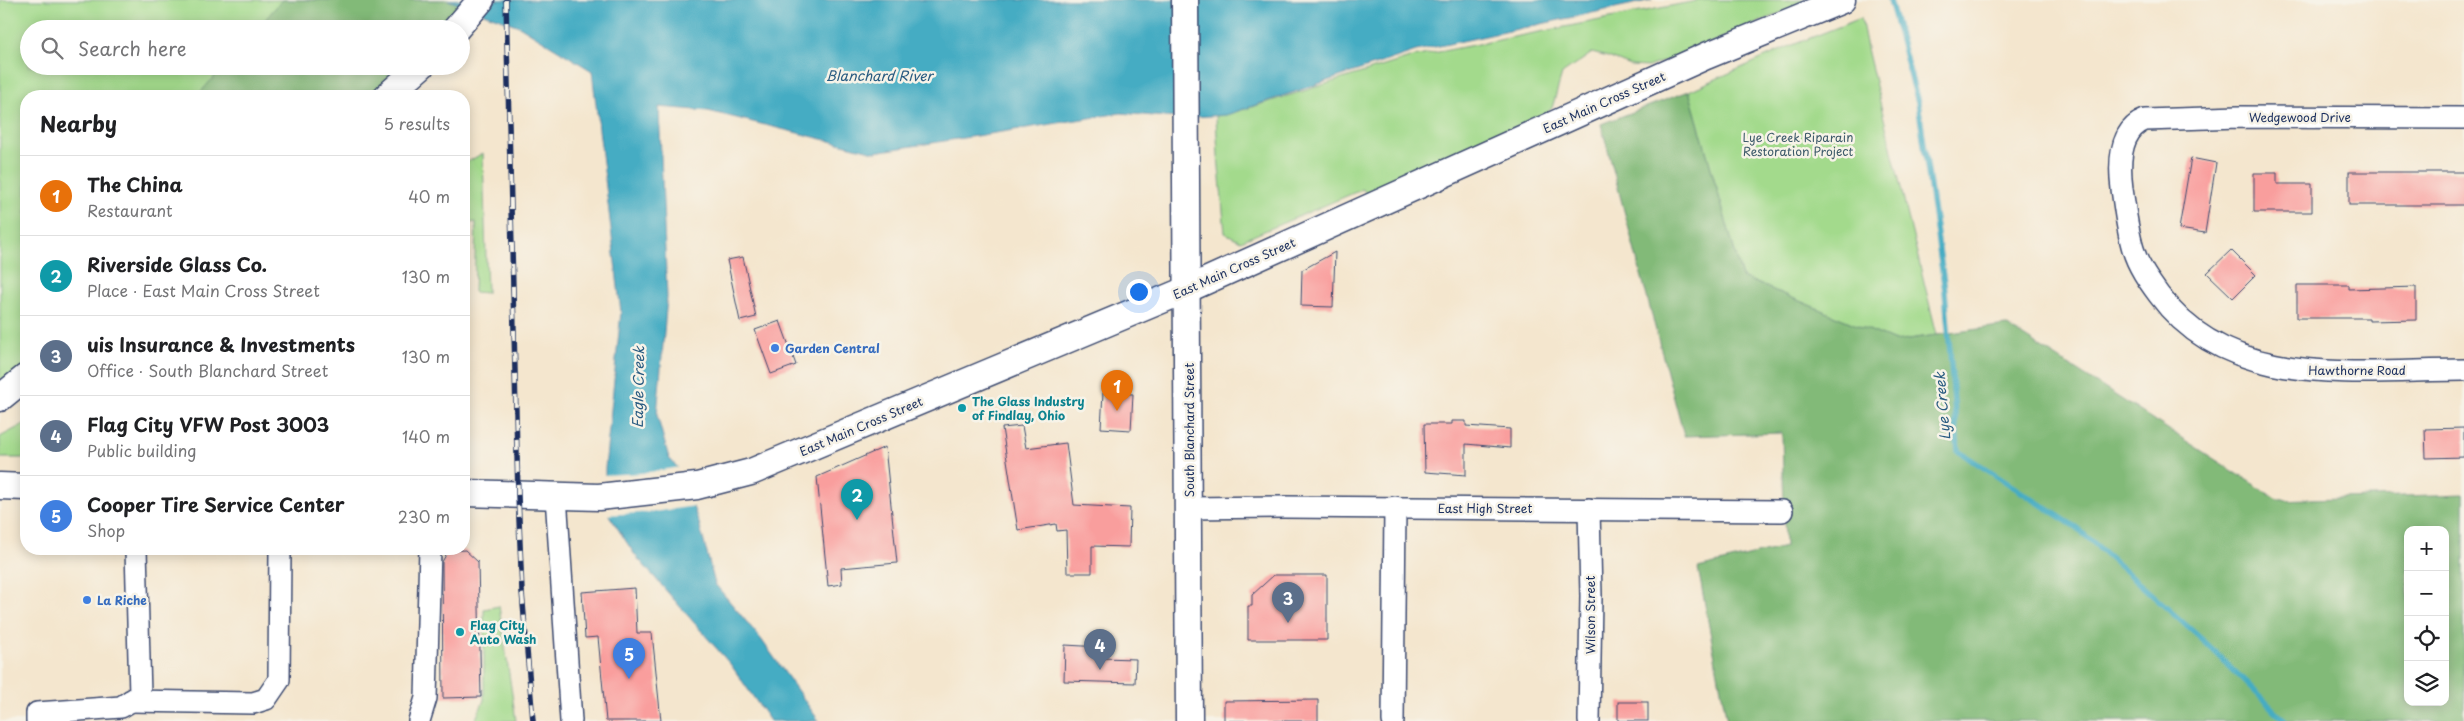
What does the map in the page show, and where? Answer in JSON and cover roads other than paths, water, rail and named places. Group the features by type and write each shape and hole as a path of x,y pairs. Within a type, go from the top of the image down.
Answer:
{"main road":[{"path":"464,20 481,0"},
{"name":"South Blanchard Street","path":"1185,0 1189,721"},
{"name":"East Main Cross Street","path":"470,493 598,497 697,486 751,472 1188,289 1706,56 1842,0"},
{"path":"394,90 411,75"},
{"path":"0,398 20,382"},
{"path":"0,486 20,487"}],"street":[{"name":"Wedgewood Drive","path":"2137,123 2157,118 2464,118"},
{"name":"Hawthorne Road","path":"2137,123 2124,142 2121,182 2133,250 2144,274 2165,304 2185,324 2206,340 2230,352 2284,367 2312,371 2464,370"},
{"path":"556,496 571,721"},
{"name":"East High Street","path":"1189,508 1396,507 1782,511"},
{"path":"1393,721 1396,507"},
{"name":"Wilson Street","path":"1589,508 1591,596 1589,721"},
{"path":"37,721 37,713 121,707 140,695 136,555"},
{"path":"130,701 254,703 266,699 279,680 280,555"},
{"path":"419,721 426,698 430,555"}],"water":[{"name":"Blanchard River","path":"448,0 1652,0 1416,51 1226,115 1176,118 1121,113 875,152 708,111 659,107 667,297 657,415 669,458 679,469 699,523 715,584 761,639 819,721 770,721 731,665 635,555 605,509 605,468 621,312 592,71 519,26"}],"waterway":[{"name":"Lye Creek","path":"1890,0 1918,102 1945,291 1958,451 2077,528 2207,644 2285,721"}],"railway":[{"path":"506,0 518,495 522,592 533,721"}],"place":[{"name":"Garden Central","path":"775,348"},
{"name":"The Glass Industry of Findlay, Ohio","path":"962,408"},
{"name":"The China","path":"1117,411"},
{"name":"Riverside Glass Co.","path":"857,520"},
{"name":"La Riche","path":"87,600"},
{"name":"uis Insurance & Investments","path":"1288,623"},
{"name":"Flag City Auto Wash","path":"460,632"},
{"name":"Flag City VFW Post 3003","path":"1100,670"},
{"name":"Cooper Tire Service Center","path":"629,679"}],"park label":[{"name":"Lye Creek Riparain Restoration Project","path":"1798,144"}],"water label":[{"name":"Eagle Creek","path":"638,387"}]}
